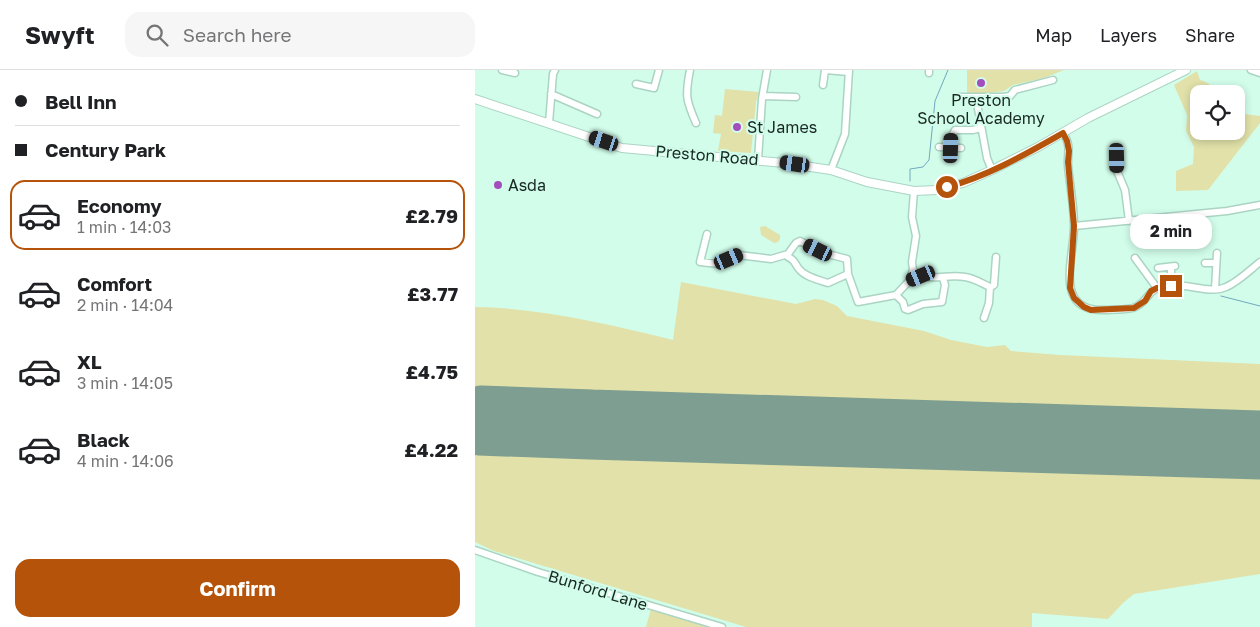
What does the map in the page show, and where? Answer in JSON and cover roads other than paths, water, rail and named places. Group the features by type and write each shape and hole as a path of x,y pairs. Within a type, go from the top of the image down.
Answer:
{"street":[{"path":"502,70 515,73"},
{"path":"549,123 553,74 555,70"},
{"path":"636,84 654,88 659,70"},
{"path":"690,70 687,85 688,105 697,123"},
{"path":"758,160 767,70"},
{"path":"823,85 825,70 849,71 845,134 831,170"},
{"name":"Preston Road","path":"475,99 622,148 758,160 831,170 867,182 914,190 937,190 963,183 992,170 1088,118 1186,70"},
{"path":"1251,70 1260,73"},
{"path":"959,97 1010,96 1015,90 1053,80"},
{"path":"551,94 597,114"},
{"path":"763,96 795,97"},
{"path":"976,98 987,158 992,170"},
{"path":"951,148 952,136 955,130 981,128"},
{"path":"1063,133 1069,151 1068,162 1074,226 1070,288 1077,303 1091,310 1134,308 1145,301 1151,291 1157,288 1180,284 1208,289 1227,287 1260,262"},
{"path":"939,147 961,148"},
{"path":"1117,158 1117,171 1125,190 1129,221"},
{"path":"707,234 700,262 719,264 739,255 771,259 785,255 800,241 824,253 847,259 848,274 858,302 896,295 909,281 913,270 911,262 916,236 912,216 914,190"},
{"path":"1074,226 1227,211 1260,205"},
{"path":"1215,289 1217,253"},
{"path":"785,255 795,261 799,269 807,276 828,283 848,274"},
{"path":"984,318 993,285 996,256"},
{"path":"1135,258 1157,288"},
{"path":"1205,263 1217,263"},
{"path":"1158,268 1173,266 1171,286"},
{"path":"913,270 921,276"},
{"path":"909,281 921,276 943,278 952,275 967,277 991,287"},
{"path":"896,295 903,302 905,309 908,310 923,304 942,302 945,285 943,278"},
{"name":"Bunford Lane","path":"475,550 538,572 722,627"}],"waterway":[{"path":"910,181 910,169 923,167 929,160 935,101 948,70"},
{"path":"1221,296 1260,306"}],"place":[{"name":"Preston School Academy","path":"981,83"},
{"name":"St James","path":"737,127"},
{"name":"Asda","path":"498,185"}]}
